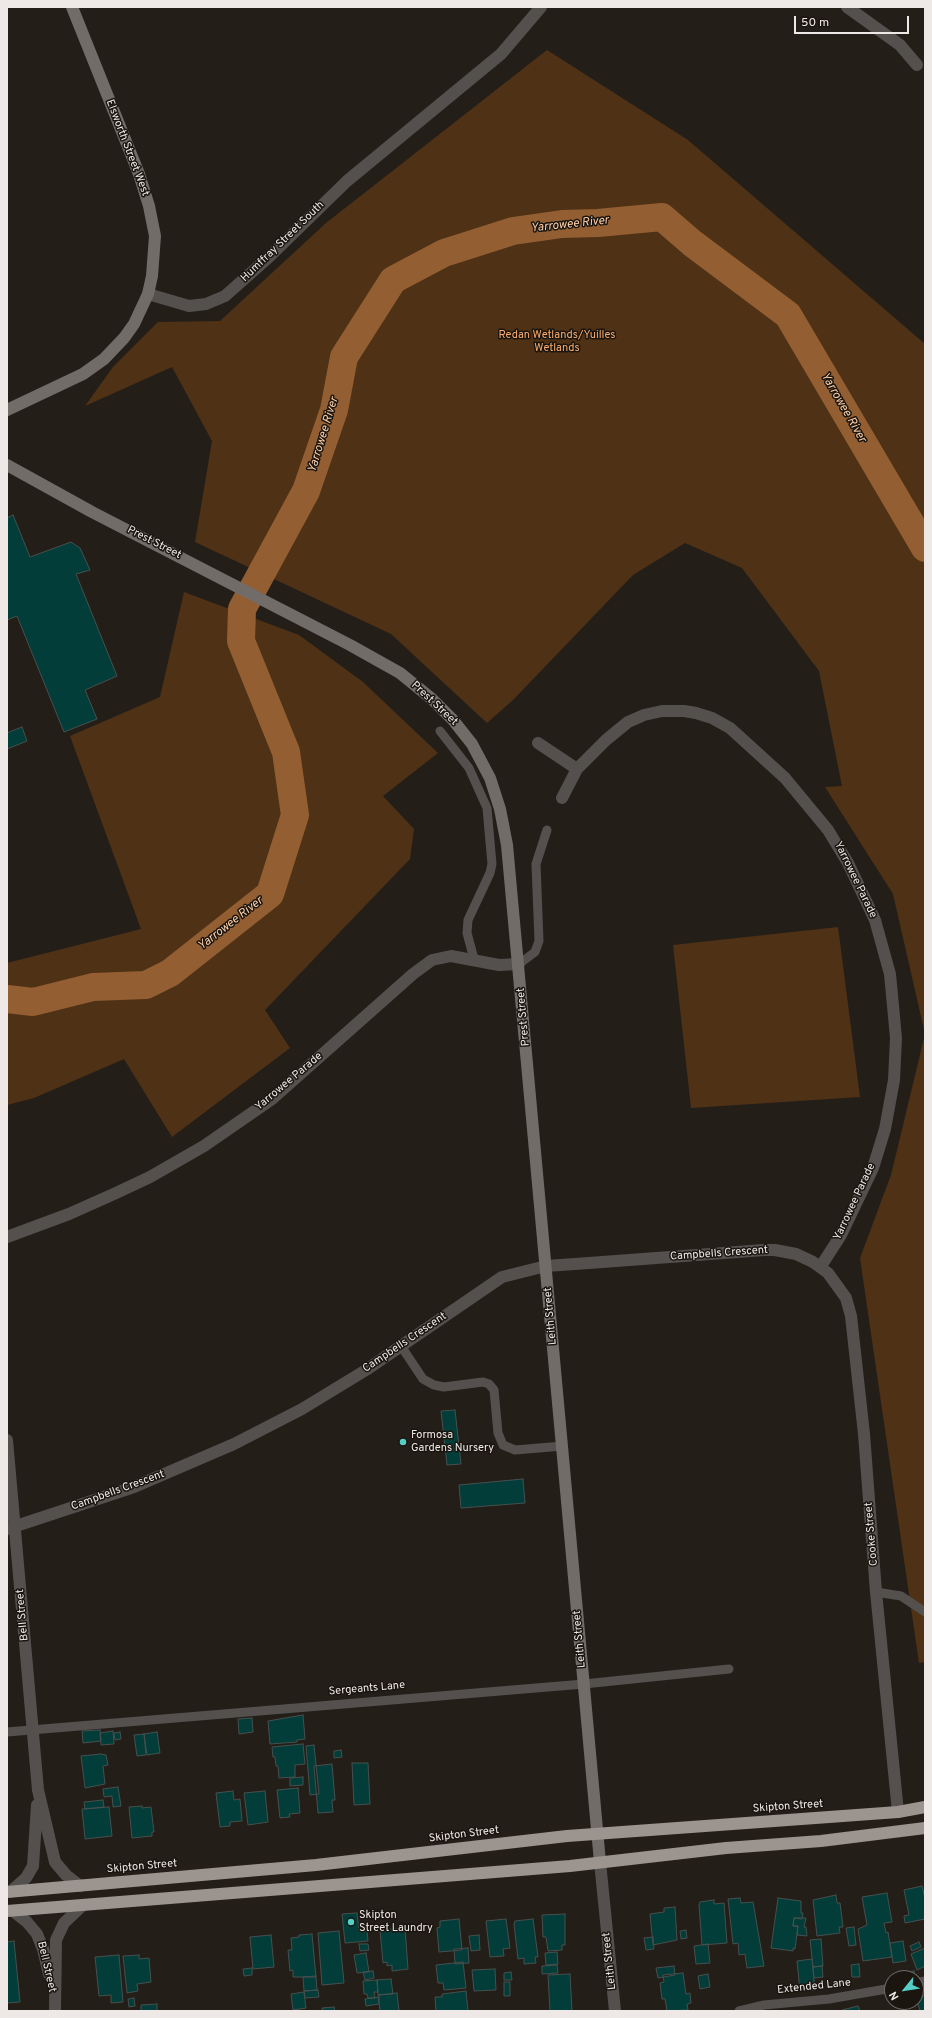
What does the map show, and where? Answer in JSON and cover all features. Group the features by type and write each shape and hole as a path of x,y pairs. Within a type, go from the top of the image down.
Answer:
{"highway":[{"name":"Skipton Street","path":"9,1892 316,1865 598,1833 898,1812 925,1807"},
{"path":"10,1911 600,1862 726,1848 821,1842 925,1828"}],"main road":[{"name":"Elsworth Street West","path":"72,7 139,174 149,206 153,223 155,248 152,276 148,294"},
{"path":"7,410 83,374 104,359 124,338 134,324 148,294"},
{"name":"Prest Street","path":"7,465 92,512 350,644 400,674 444,710 472,744 490,778 500,809 508,845 546,1266"},
{"name":"Leith Street","path":"546,1266 600,1862"}],"street":[{"name":"Humffray Street South","path":"148,294 189,306 206,304 225,296 269,257 347,181 501,54 541,7"},
{"path":"847,7 900,45 916,65"},
{"name":"Yarrowee Parade","path":"562,798 577,769 606,740 636,718 654,713 672,711 696,713 712,718 743,739 786,778 828,830 858,881 875,920 890,974 896,1031 894,1080 885,1129 873,1168 841,1235 821,1266"},
{"path":"538,743 577,769"},
{"name":"Yarrowee Parade","path":"7,1236 69,1214 136,1183 204,1146 272,1099 426,964 437,958 447,956 499,965 519,964"},
{"name":"Campbells Crescent","path":"11,1528 134,1487 234,1444 302,1408 366,1370 502,1277 546,1266 769,1250 796,1254 821,1266"},
{"name":"Cooke Street","path":"821,1266 835,1280 842,1290 851,1316 864,1434 876,1592 898,1812"},
{"name":"Bell Street","path":"7,1440 11,1528 33,1729 38,1790 33,1866 26,1878 9,1892"},
{"name":"Bell Street","path":"38,1790 55,1862 66,1875 80,1886"},
{"name":"Leith Street","path":"600,1862 615,2011"},
{"name":"Bell Street","path":"55,2011 56,1940 64,1923 83,1905"},
{"name":"Bell Street","path":"10,1911 32,1926 42,1943 55,2011"}],"lane":[{"path":"440,731 469,768 487,808 492,864 490,874 468,920 467,933 474,960"},
{"path":"519,964 535,952 539,941 536,864 547,830"},
{"path":"401,1346 424,1379 434,1386 444,1387 483,1382 489,1384 494,1390 498,1434 503,1445 514,1450 563,1446"},
{"path":"876,1592 901,1596 925,1612"},
{"name":"Sergeants Lane","path":"7,1732 584,1684 729,1669"},
{"name":"Extended Lane","path":"740,2011 764,2005 828,1999 884,1989"}],"green space":[{"name":"Redan Wetlands/Yuilles Wetlands","path":"547,50 688,140 925,344 925,1034 893,894 825,787 842,786 819,671 742,568 685,543 633,575 513,700 487,723 391,634 195,542 212,441 172,367 85,406 113,367 158,322 220,321 326,223"},
{"path":"184,592 299,635 363,682 438,753 383,796 414,829 410,859 265,1010 290,1048 172,1137 124,1059 34,1098 7,1105 7,963 141,929 70,736 160,697"},
{"path":"838,927 860,1097 691,1108 673,945"},
{"path":"925,1034 925,1662 919,1663 860,1258 891,1175"}],"building":[{"path":"13,515 30,557 71,542 80,548 90,570 76,574 117,676 85,690 97,719 64,732 17,616 7,620 7,518"},
{"path":"22,727 27,741 7,749 7,733"},
{"path":"455,1410 461,1464 447,1465 441,1411"},
{"path":"523,1479 525,1503 461,1508 459,1485"},
{"path":"303,1715 305,1739 297,1740 297,1742 270,1744 268,1721"},
{"path":"252,1718 253,1732 239,1734 238,1719"},
{"path":"100,1730 101,1741 83,1743 82,1731"},
{"path":"113,1731 114,1744 101,1745 100,1733"},
{"path":"120,1732 121,1739 115,1740 114,1733"},
{"path":"157,1732 160,1753 147,1755 144,1734"},
{"path":"144,1734 146,1755 137,1756 134,1735"},
{"path":"303,1744 305,1764 295,1765 295,1777 279,1778 278,1766 276,1766 275,1757 273,1757 272,1747"},
{"path":"314,1745 319,1794 310,1795 306,1746"},
{"path":"341,1750 342,1757 334,1758 334,1751"},
{"path":"106,1755 108,1765 103,1766 105,1784 85,1788 81,1756"},
{"path":"352,1763 368,1763 370,1804 354,1805"},
{"path":"332,1764 335,1800 332,1800 333,1812 318,1813 314,1766"},
{"path":"303,1777 303,1785 290,1786 290,1778"},
{"path":"118,1787 121,1806 113,1807 112,1796 104,1797 103,1789"},
{"path":"298,1788 300,1813 289,1814 290,1817 280,1818 277,1790"},
{"path":"233,1791 234,1800 240,1799 242,1821 230,1822 230,1826 220,1827 216,1793"},
{"path":"265,1791 268,1822 248,1825 244,1793"},
{"path":"103,1800 104,1807 85,1809 84,1802"},
{"path":"142,1806 142,1808 151,1807 154,1832 152,1832 152,1836 132,1838 129,1807"},
{"path":"109,1807 112,1836 85,1839 82,1809"},
{"path":"922,1886 925,1898 925,1919 905,1923 904,1916 909,1915 904,1890"},
{"path":"887,1893 892,1922 884,1923 886,1933 888,1932 892,1957 863,1961 858,1929 867,1925 862,1897"},
{"path":"836,1895 837,1903 840,1903 843,1927 839,1927 840,1933 817,1936 813,1900"},
{"path":"740,1898 741,1903 753,1902 764,1966 747,1968 745,1954 739,1955 738,1943 733,1944 728,1899"},
{"path":"778,1898 801,1901 801,1913 803,1913 802,1919 794,1918 793,1926 798,1926 795,1949 793,1948 793,1951 771,1948"},
{"path":"714,1900 714,1904 724,1903 727,1943 702,1945 699,1905 700,1902"},
{"path":"675,1907 677,1940 653,1945 650,1914 664,1912 664,1908"},
{"name":"Skipton Street Laundry","path":"357,1913 359,1931 367,1930 368,1941 345,1943 342,1914"},
{"path":"565,1914 565,1945 562,1945 562,1950 548,1951 546,1937 543,1937 542,1915"},
{"path":"794,1918 806,1918 804,1927 806,1927 807,1936 797,1935 798,1926 793,1926"},
{"path":"459,1919 462,1950 439,1952 437,1928 440,1927 440,1921"},
{"path":"506,1919 510,1948 503,1949 504,1956 490,1957 486,1921"},
{"path":"533,1919 538,1957 535,1957 536,1963 524,1964 524,1958 518,1959 514,1924 515,1921"},
{"path":"854,1927 856,1945 849,1946 846,1928"},
{"path":"405,1928 408,1969 392,1971 392,1965 387,1966 387,1962 383,1963 380,1930"},
{"path":"686,1930 687,1938 681,1939 680,1931"},
{"path":"339,1931 344,1983 322,1985 318,1933"},
{"path":"312,1934 316,1977 293,1977 293,1970 290,1971 288,1950 292,1950 291,1938 299,1937 299,1935"},
{"path":"271,1935 274,1967 253,1969 250,1937"},
{"path":"479,1935 480,1950 471,1951 469,1936"},
{"path":"653,1937 654,1949 646,1950 644,1938"},
{"path":"821,1939 823,1966 813,1967 810,1940"},
{"path":"14,1941 20,2002 7,2003 7,1942"},
{"path":"903,1941 906,1961 893,1963 890,1943"},
{"path":"919,1942 921,1947 912,1951 910,1946"},
{"path":"359,1944 368,1944 369,1950 360,1951"},
{"path":"708,1944 710,1963 696,1964 694,1946"},
{"path":"468,1948 469,1963 455,1964 454,1949"},
{"path":"925,1948 925,1966 917,1970 911,1954"},
{"path":"557,1952 558,1964 546,1965 545,1953"},
{"path":"366,1953 369,1972 357,1973 354,1955"},
{"path":"119,1955 123,2002 111,2003 111,1995 99,1996 95,1957"},
{"path":"139,1955 139,1959 149,1958 151,1982 137,1984 138,1991 127,1993 123,1956"},
{"path":"812,1959 815,1990 800,1991 797,1961"},
{"path":"463,1962 466,1988 444,1990 443,1983 438,1983 436,1965"},
{"path":"859,1964 860,1977 852,1977 851,1965"},
{"path":"557,1965 558,1973 542,1974 542,1966"},
{"path":"674,1966 675,1975 658,1978 656,1968"},
{"path":"822,1966 823,1977 814,1978 813,1967"},
{"path":"252,1968 252,1975 244,1976 243,1969"},
{"path":"495,1969 496,1990 474,1991 472,1970"},
{"path":"373,1971 374,1978 365,1980 363,1972"},
{"path":"511,1972 512,1980 504,1980 504,1973"},
{"path":"683,1973 686,1994 690,1993 691,2003 687,2004 688,2010 667,2011 665,1999 662,1999 660,1983 664,1982 663,1975"},
{"path":"570,1974 572,2011 550,2011 548,1975"},
{"path":"708,1974 710,1987 700,1989 698,1976"},
{"path":"316,1976 317,1990 304,1991 303,1977"},
{"path":"391,1979 393,1994 378,1995 377,1980"},
{"path":"377,1980 378,1992 374,1992 375,1998 368,1998 367,1994 364,1994 363,1981"},
{"path":"504,1982 510,1982 510,1996 504,1996"},
{"path":"318,1990 319,1997 305,1998 304,1991"},
{"path":"466,1991 468,2011 436,2011 435,1997 442,1997 442,1994"},
{"path":"304,1992 306,2008 293,2010 291,1994"},
{"path":"397,1993 399,2011 380,2011 378,1995"},
{"path":"924,1995 925,2011 918,2011 924,2010"},
{"path":"379,1997 379,2004 366,2006 365,1999"},
{"path":"134,1998 135,2006 129,2007 128,1999"},
{"path":"157,2004 157,2011 141,2011 141,2005"},
{"path":"858,2006 860,2011 842,2011 842,2010"},
{"path":"334,2007 335,2011 323,2011 322,2008"}],"waterway":[{"name":"Yarrowee River","path":"7,999 33,1002 93,987 146,985 170,973 270,894 295,815 286,752 241,641 242,609 306,491 334,410 344,357 393,280 444,253 513,231 562,224 598,223 662,217 692,243 788,315 925,548"}],"place":[{"name":"Formosa Gardens Nursery","path":"403,1442"},
{"name":"Skipton Street Laundry","path":"351,1922"}]}
